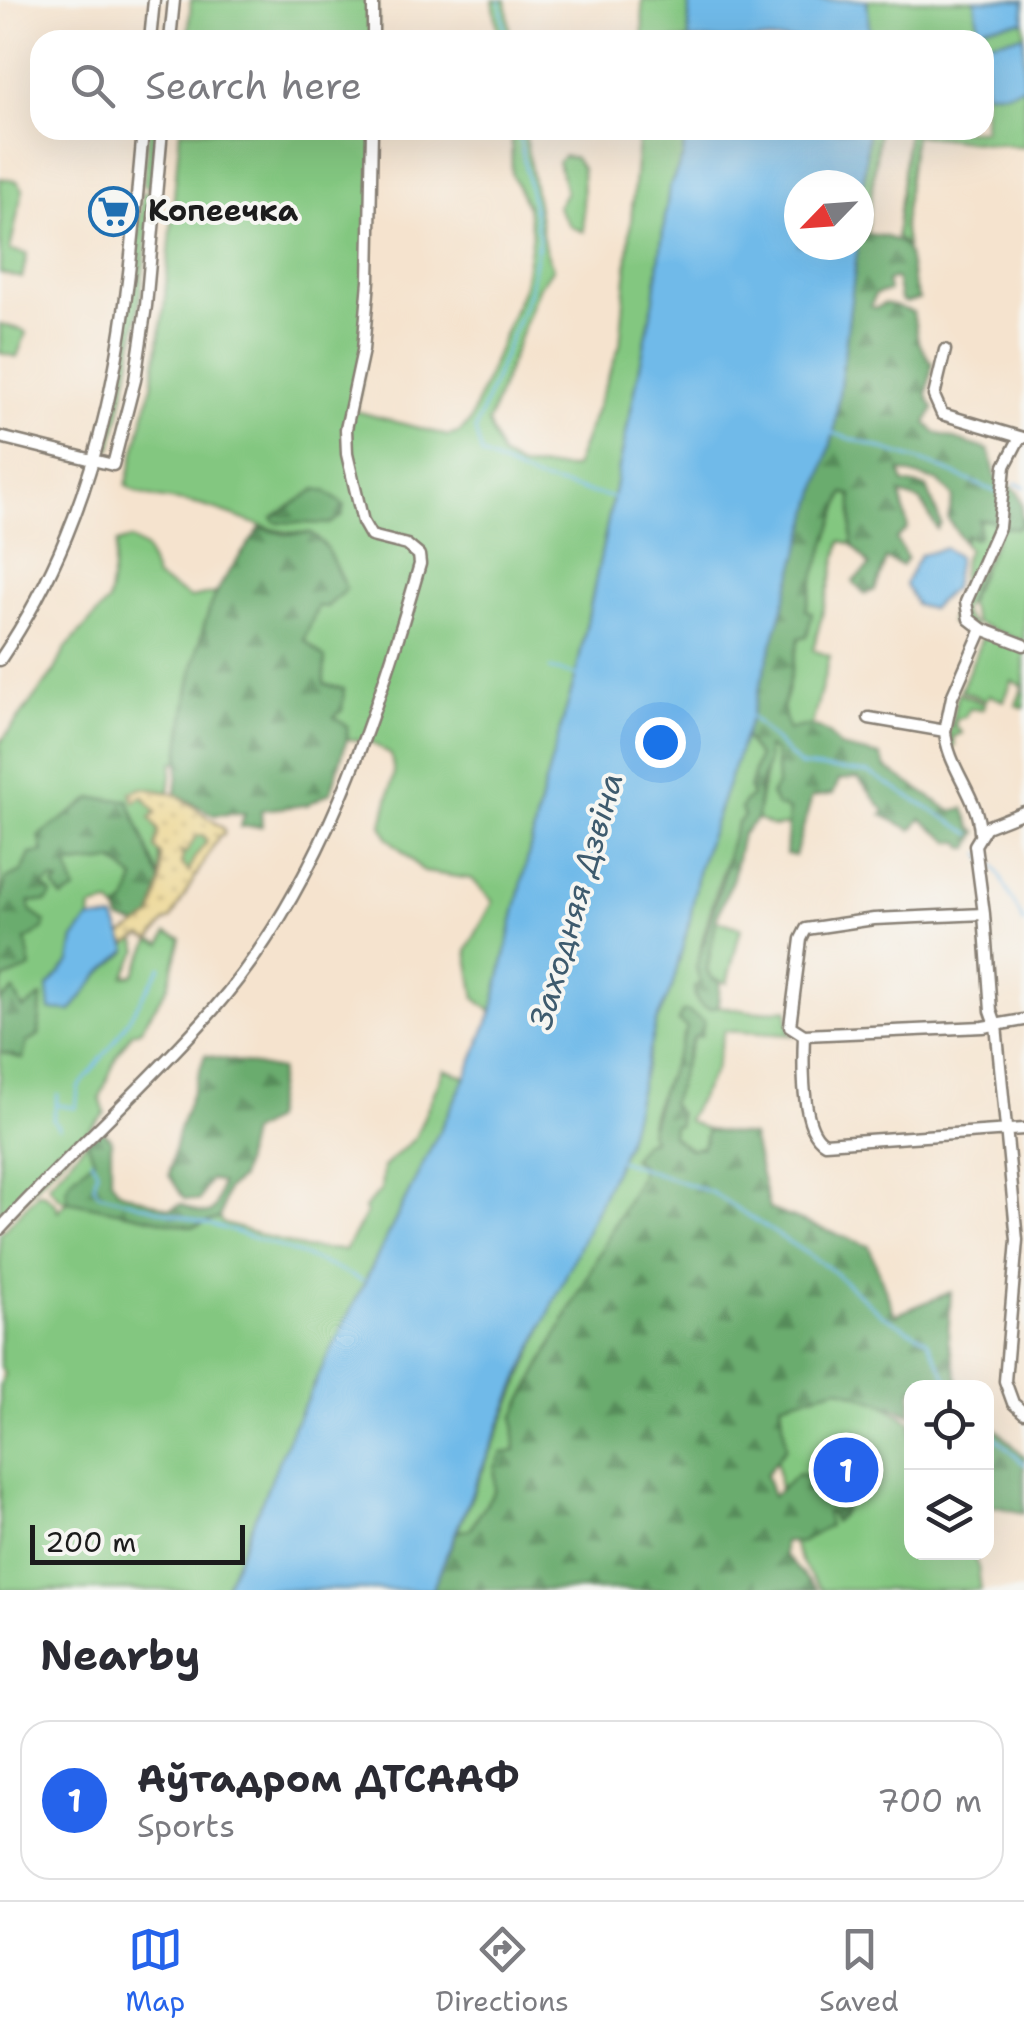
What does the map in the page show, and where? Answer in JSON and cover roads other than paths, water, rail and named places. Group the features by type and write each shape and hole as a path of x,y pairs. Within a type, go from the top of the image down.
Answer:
{"street":[{"path":"151,30 154,0"},
{"path":"171,30 174,0"},
{"path":"373,0 373,30"},
{"path":"0,660 58,556 94,461 116,376 127,304 142,140"},
{"path":"0,437 113,466 134,380 146,306 161,140"},
{"path":"0,1229 212,1010 275,924 328,826 401,631 420,564 419,555 408,545 371,536 363,522 347,454 346,429 364,350 372,140"},
{"path":"946,350 934,396 937,408 947,416 1022,438 1005,466 998,527 966,602 969,619 1024,644"},
{"path":"980,833 976,814 948,750 945,730 955,690 982,628"},
{"path":"869,718 945,730"},
{"path":"1024,812 986,827 974,852 984,914 1016,1240 1004,1382 1013,1403 1024,1413"},
{"path":"984,914 874,920 806,929 802,934 789,1021 792,1030 804,1036 1024,1020"},
{"path":"804,1036 802,1072 814,1134 825,1142 983,1134 1024,1128"}],"water":[{"path":"689,0 867,0 869,30 689,30"},
{"path":"975,0 1024,0 1024,21 978,27"},
{"path":"1024,35 1024,86 994,92 994,41"},
{"name":"Заходняя Дзвіна","path":"684,140 867,140 864,170 784,170 784,260 856,260 834,433 751,717 699,867 690,919 672,987 656,1022 626,1144 517,1383 432,1590 224,1590 295,1423 466,1077 492,1012 544,787 576,675 654,299 669,188 683,157"},
{"path":"945,548 958,557 953,588 930,609 916,605 905,584 920,555"},
{"path":"90,919 115,919 128,950 99,975 71,1011 50,1010 48,987 70,962 74,939"}],"waterway":[{"path":"500,0 504,30"},
{"path":"520,140 539,238 530,289 475,430 482,455 533,479 614,498"},
{"path":"833,433 930,464 996,492"},
{"path":"1015,483 1024,487"},
{"path":"550,669 578,675"},
{"path":"751,717 800,766 869,773 972,834"},
{"path":"981,853 996,868 1024,923"},
{"path":"58,1105 76,1108 78,1088 115,1041 161,967"},
{"path":"58,1094 53,1119 59,1128"},
{"path":"91,1159 97,1170 94,1186 98,1193 266,1242 363,1281"},
{"path":"619,1160 713,1193 829,1268 881,1314 927,1340 948,1380"},
{"path":"994,1436 1024,1464"}],"place":[{"name":"Копеечка","path":"113,211"},
{"name":"Аўтадром ДТСААФ","path":"846,1470"}]}
